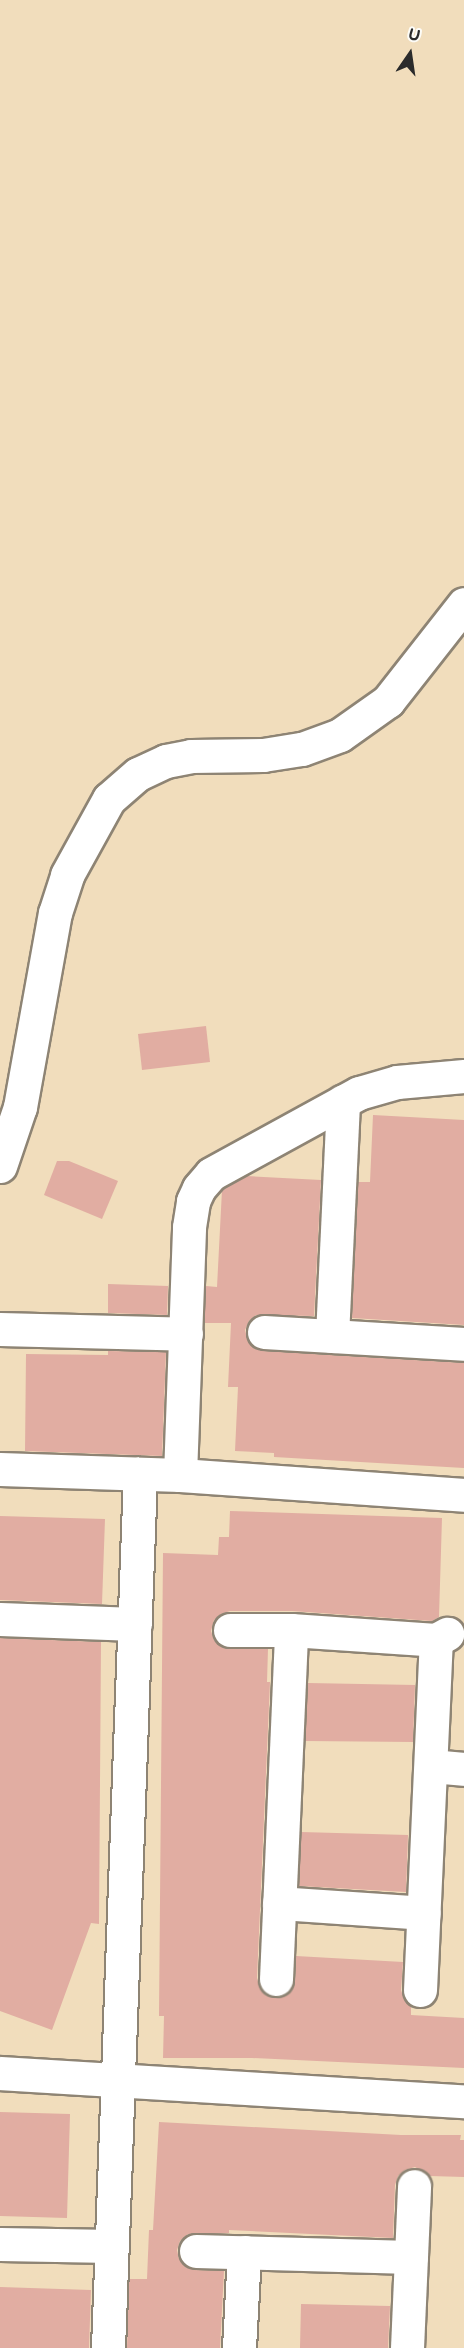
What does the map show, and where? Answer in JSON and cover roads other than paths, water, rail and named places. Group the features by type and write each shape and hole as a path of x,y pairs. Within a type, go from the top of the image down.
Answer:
{"street":[{"path":"0,1166 21,1107 55,913 66,875 109,799 138,774 166,760 191,756 263,755 302,749 340,735 388,701 464,604"},
{"path":"180,1475 189,1227 194,1201 200,1188 212,1174 343,1101 397,1082 464,1076"},
{"path":"332,1336 343,1101"},
{"path":"0,1329 186,1334"},
{"path":"264,1332 464,1344"},
{"path":"0,1469 180,1475 464,1495"},
{"path":"108,2348 140,1474"},
{"path":"0,1619 135,1624"},
{"path":"230,1630 291,1630 442,1637 431,1766 420,1990"},
{"path":"276,1979 291,1630"},
{"path":"431,1766 464,1769"},
{"path":"279,1903 424,1913"},
{"path":"0,2073 118,2078 464,2101"},
{"path":"407,2348 414,2186"},
{"path":"0,2244 112,2246"},
{"path":"196,2251 411,2257"},
{"path":"240,2348 244,2252"}]}
